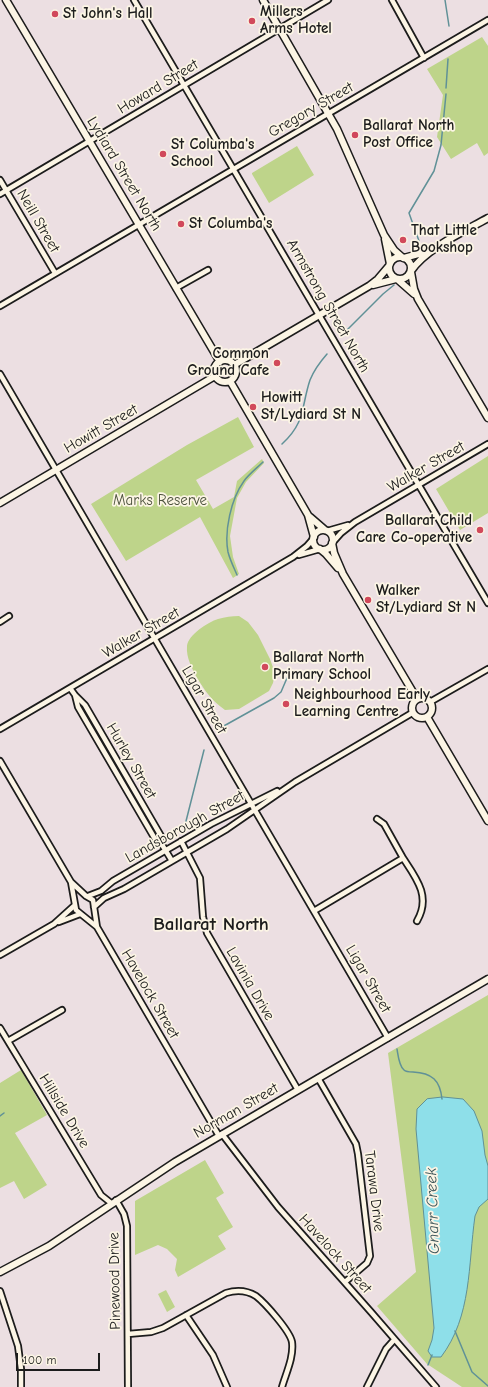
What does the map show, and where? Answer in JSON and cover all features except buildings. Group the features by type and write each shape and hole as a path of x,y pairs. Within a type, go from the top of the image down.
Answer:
{"street":[{"name":"Lydiard Street North","path":"6,0 220,362"},
{"name":"Armstrong Street North","path":"134,0 488,603"},
{"path":"263,0 337,128 384,235 394,250 410,263 414,288 418,299"},
{"name":"Howard Street","path":"0,194 328,0"},
{"path":"392,0 424,58"},
{"name":"Gregory Street","path":"0,306 488,20"},
{"name":"Neill Street","path":"0,180 55,273"},
{"path":"370,286 406,278 416,264 433,250 488,218"},
{"path":"384,235 390,265 390,273 408,287 418,299 488,418"},
{"path":"234,365 370,286 378,279 395,258 418,255 433,250"},
{"path":"176,288 208,270"},
{"path":"228,361 234,365 236,369 235,375 230,381 221,381 215,376 215,366 220,362 228,361"},
{"name":"Ligar Street","path":"0,374 388,1038"},
{"name":"Howitt Street","path":"0,503 215,376"},
{"path":"230,381 308,515 314,538 314,544 326,554 343,574"},
{"name":"Walker Street","path":"332,542 355,522 488,444"},
{"path":"308,515 332,536 334,553 343,574 417,699"},
{"name":"Walker Street","path":"326,531 355,522"},
{"path":"314,538 318,532 326,531"},
{"name":"Walker Street","path":"294,558 314,538"},
{"path":"320,549 328,548 332,542"},
{"name":"Walker Street","path":"0,729 294,558 310,551 320,549"},
{"path":"0,622 10,616"},
{"path":"430,702 488,669"},
{"name":"Hurley Street","path":"70,688 75,695 78,707 155,839 161,843 172,861"},
{"path":"424,698 430,702 432,709 427,717 419,718 412,713 412,706 417,699 424,698"},
{"name":"Landsborough Street","path":"87,896 101,891 113,881 181,841 295,782 412,713"},
{"path":"427,717 488,821"},
{"path":"0,761 71,882 93,900 94,908 88,914 81,914 54,924 0,955"},
{"name":"Landsborough Street","path":"94,908 104,898 124,889 227,829 295,782"},
{"path":"377,819 384,824 418,881 423,895 424,906 417,921"},
{"name":"Lavinia Drive","path":"181,841 200,878 203,917 207,933 298,1090"},
{"path":"314,911 403,858"},
{"path":"71,882 76,910 81,914"},
{"path":"54,924 75,904 78,898 87,896"},
{"name":"Havelock Street","path":"94,908 97,927"},
{"name":"Havelock Street","path":"81,914 97,927 220,1135 278,1207 436,1387"},
{"name":"Norman Street","path":"0,1272 49,1246 168,1166 488,979"},
{"path":"8,1042 62,1010"},
{"name":"Hillside Drive","path":"0,1028 101,1195 113,1202"},
{"name":"Tarawa Drive","path":"318,1078 356,1144 358,1154 370,1256 367,1263 345,1282"},
{"name":"Pinewood Drive","path":"113,1202 124,1214 127,1226 128,1387"},
{"path":"0,1291 18,1346 22,1369 21,1387"},
{"path":"128,1334 157,1330 230,1292 241,1291 256,1296 284,1326 292,1341 292,1353 282,1387"},
{"path":"186,1315 212,1355 227,1387"},
{"path":"367,1387 386,1349 394,1340"}],"green space":[{"path":"482,37 488,46 488,153 484,156 477,143 451,159 437,137 443,95 427,69"},
{"path":"297,146 314,175 269,203 252,173"},
{"name":"Marks Reserve","path":"238,417 254,447 196,480 213,509 234,497 237,481 262,459 264,463 246,482 237,498 230,536 233,557 239,574 233,578 200,517 126,561 91,504 187,445"},
{"path":"488,456 488,513 460,530 436,489"},
{"path":"239,616 248,622 258,635 275,673 273,683 269,691 239,709 225,710 209,696 197,678 188,659 187,646 188,642 195,633 209,623 218,619"},
{"path":"488,995 488,1387 462,1387 427,1364 377,1306 416,1272 388,1053"},
{"path":"21,1070 47,1115 15,1133 47,1185 24,1199 14,1181 0,1188 0,1083"},
{"path":"205,1160 224,1193 216,1198 233,1227 218,1236 226,1249 178,1277 175,1270 177,1259 167,1249 158,1245 135,1255 135,1201"},
{"path":"166,1290 175,1307 167,1312 158,1294"}],"water":[{"path":"443,1097 463,1099 474,1111 482,1131 488,1166 488,1199 479,1207 475,1216 467,1290 464,1307 458,1325 451,1341 441,1357 432,1357 428,1351 434,1328 416,1129 417,1109 427,1099"}],"waterway":[{"path":"445,0 449,26"},
{"path":"446,88 448,59"},
{"name":"Gnarr Creek","path":"419,241 409,213 434,171 441,145 446,94"},
{"name":"Gnarr Creek","path":"345,332 394,285"},
{"name":"Gnarr Creek","path":"282,444 295,429 302,414 310,380 317,366 327,354"},
{"name":"Gnarr Creek","path":"237,575 228,552 227,544 228,525 232,506 239,488 251,473 263,462"},
{"path":"222,727 274,698 281,692 287,678"},
{"path":"183,833 204,750"},
{"name":"Gnarr Creek","path":"397,1049 402,1068 407,1072 425,1074 434,1079 437,1082 442,1099"},
{"path":"0,1116 4,1113"},
{"name":"Gnarr Creek","path":"455,1331 472,1372 488,1386"},
{"path":"428,1365 432,1355"}],"place":[{"name":"St John's Hall","path":"55,14"},
{"name":"Millers Arms Hotel","path":"252,21"},
{"name":"Ballarat North Post Office","path":"355,135"},
{"name":"St Columba's School","path":"163,154"},
{"name":"St Columba's","path":"181,224"},
{"name":"That Little Bookshop","path":"403,240"},
{"name":"Common Ground Cafe","path":"277,363"},
{"name":"Howitt St/Lydiard St N","path":"253,407"},
{"name":"Ballarat Child Care Co-operative","path":"480,530"},
{"name":"Walker St/Lydiard St N","path":"368,600"},
{"name":"Ballarat North Primary School","path":"265,667"},
{"name":"Neighbourhood Early Learning Centre","path":"286,704"}],"district":[{"name":"Ballarat North","path":"211,925"}]}
